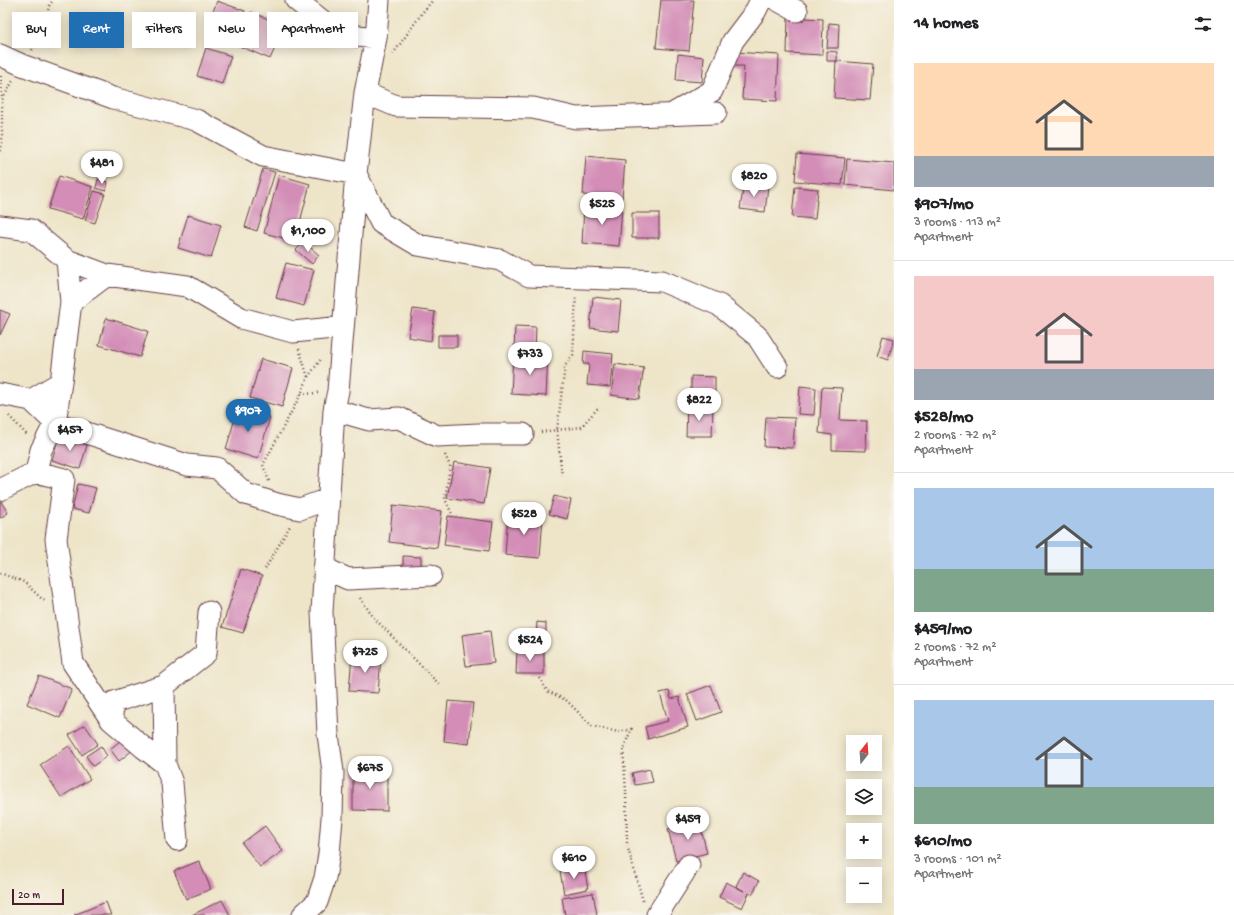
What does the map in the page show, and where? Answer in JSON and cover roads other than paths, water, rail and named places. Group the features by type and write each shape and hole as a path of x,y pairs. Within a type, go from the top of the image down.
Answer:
{"street":[{"path":"296,0 339,34 376,38"},
{"path":"303,915 317,902 325,878 332,818 333,772 328,734 323,648 322,612 324,568 334,410 338,391 356,174 365,93 376,38 379,0"},
{"path":"672,114 712,91 733,41 755,12 761,0"},
{"path":"777,0 797,12"},
{"path":"0,55 22,65 113,98 196,120 262,156 356,174"},
{"path":"365,93 396,106 533,108 576,118 716,113"},
{"path":"356,174 381,223 418,245 500,260 529,276 662,281 719,305 756,336 777,367"},
{"path":"0,226 31,230 67,260 107,276 187,286 241,318 293,332 343,327"},
{"path":"36,472 41,450 54,423 61,382 71,302 67,260"},
{"path":"71,302 107,276"},
{"path":"31,400 61,382"},
{"path":"1,394 31,400 54,423 187,465 217,468 246,494 277,504 300,509 328,499"},
{"path":"334,410 369,420 398,418 437,436 523,434"},
{"path":"0,490 36,472 64,479 56,539 73,663 93,694 113,711 144,748 165,764"},
{"path":"324,568 348,579 431,575"},
{"path":"113,711 164,686 206,653 209,612"},
{"path":"164,686 165,764 172,783 177,840"},
{"path":"651,912 689,865"}]}
